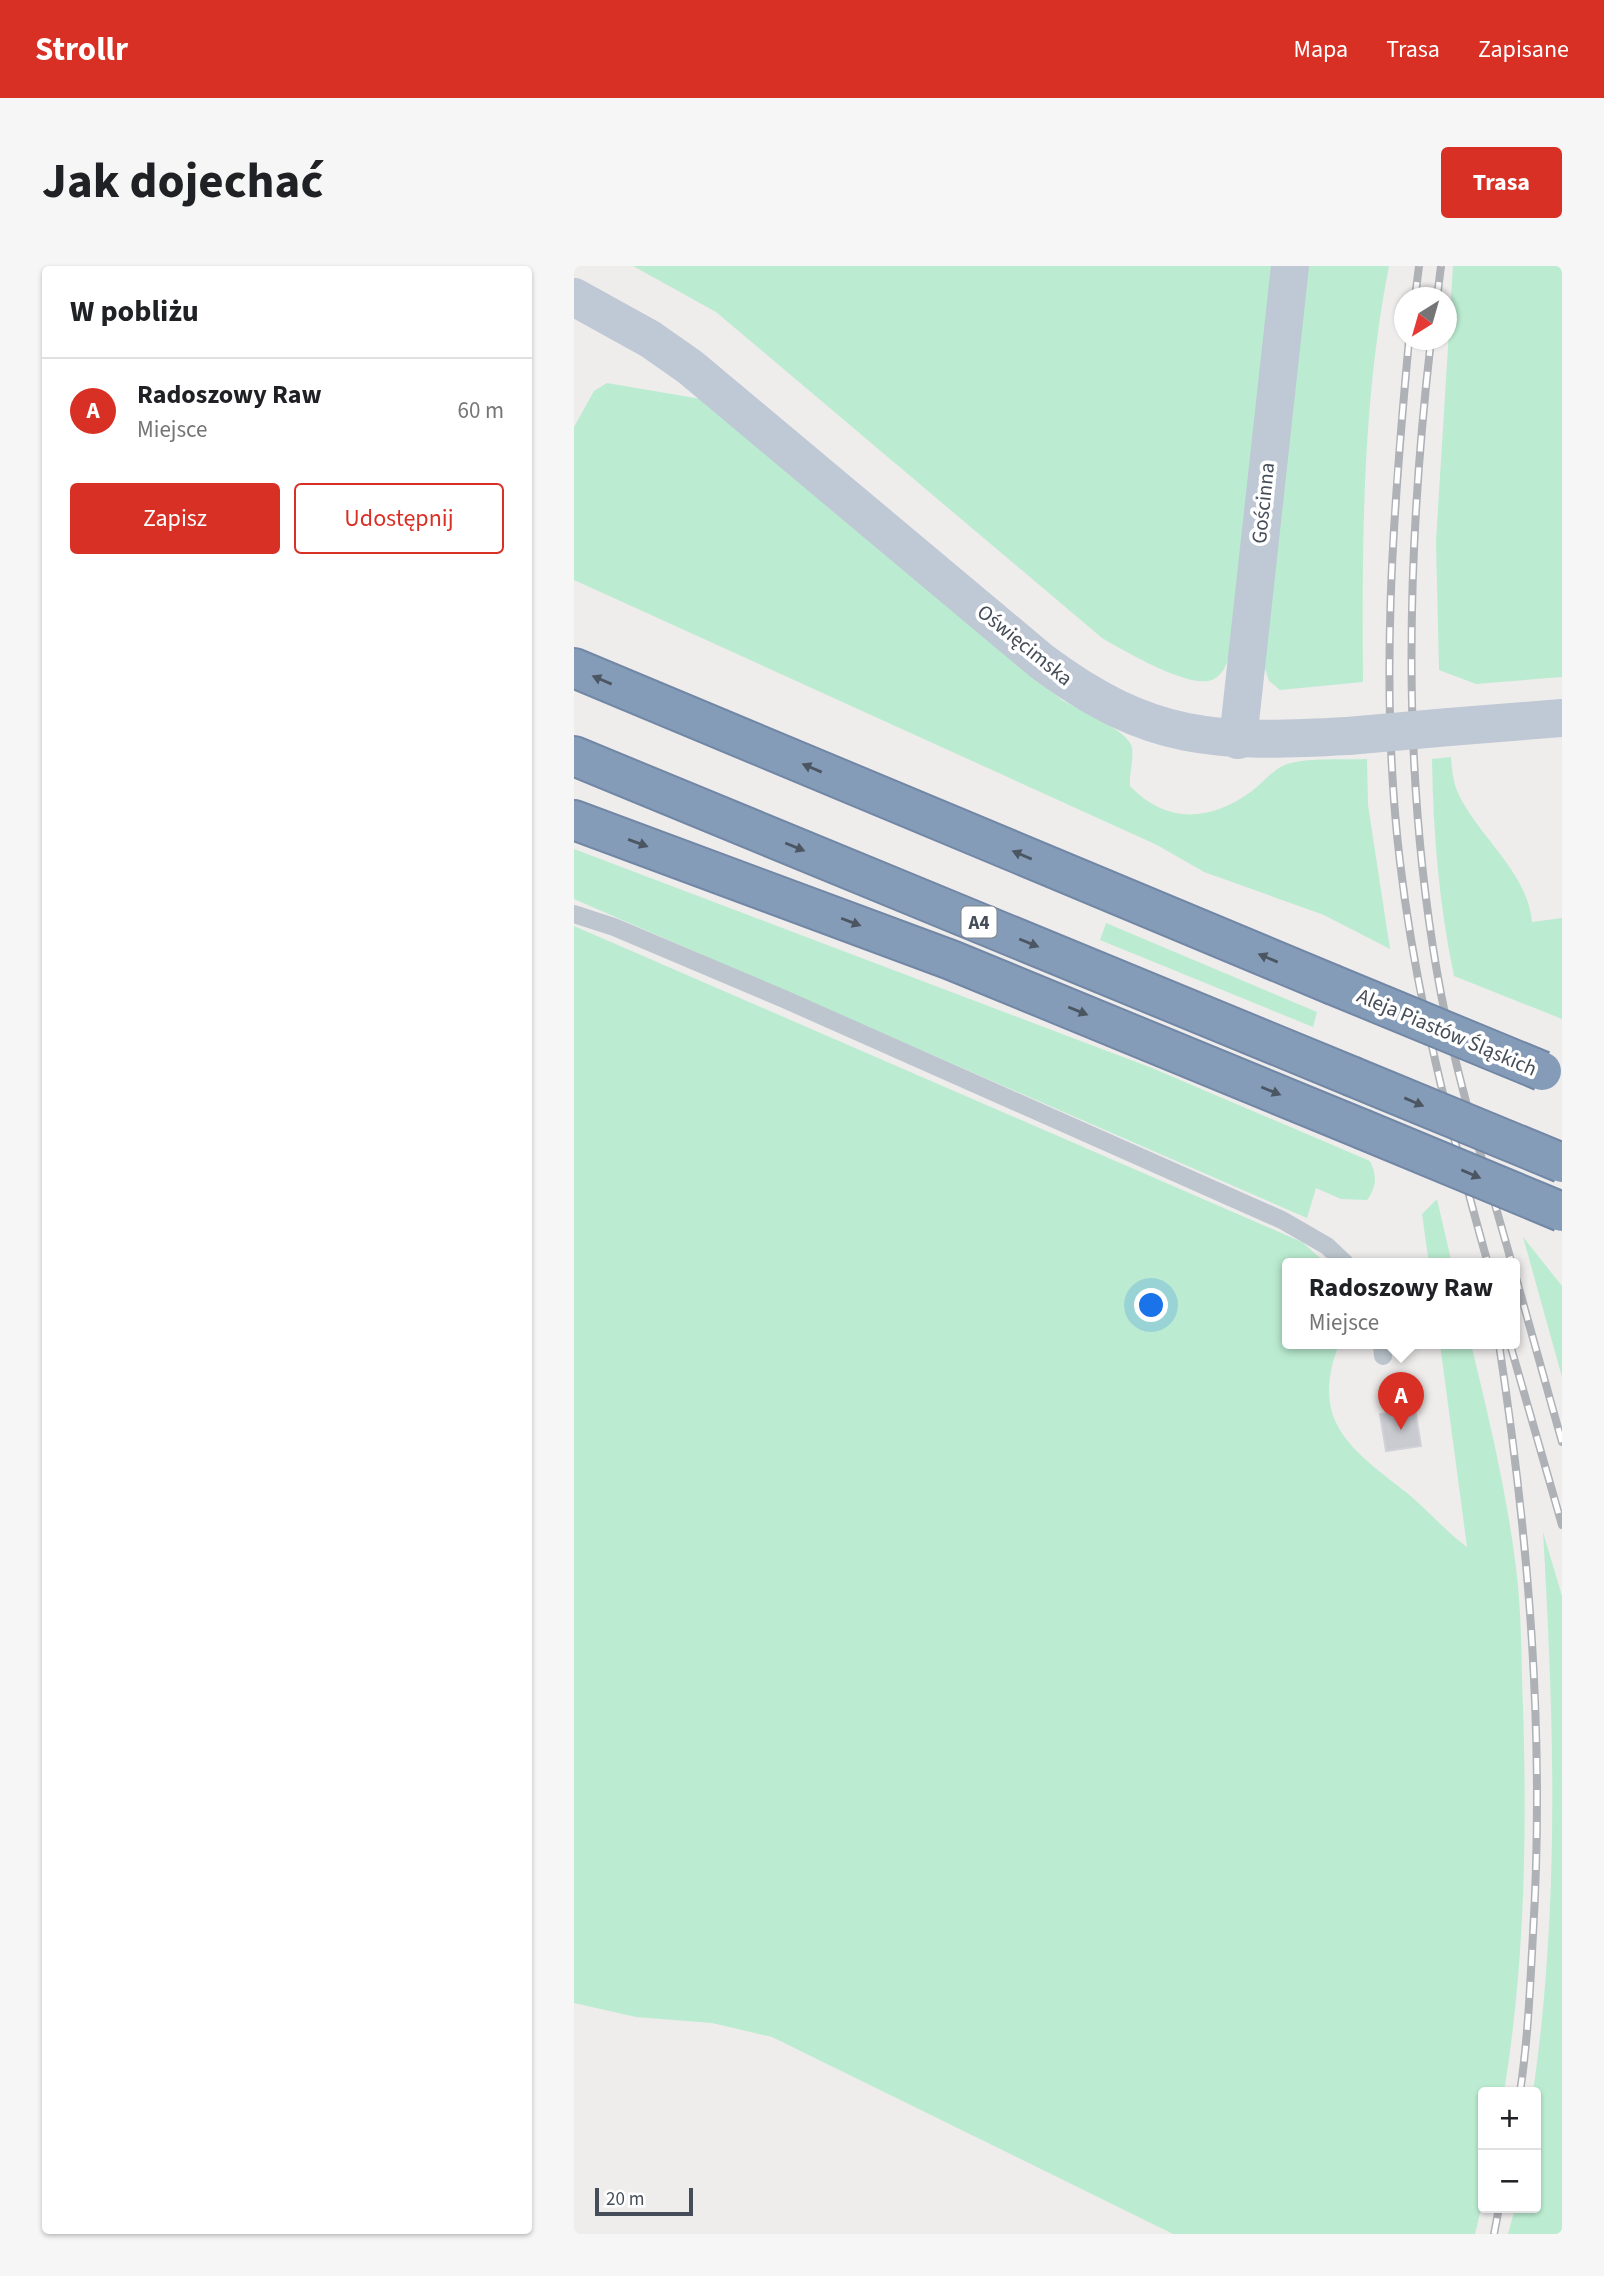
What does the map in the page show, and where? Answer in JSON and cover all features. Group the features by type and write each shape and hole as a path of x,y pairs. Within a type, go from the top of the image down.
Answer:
{"highway":[{"name":"Aleja Piastów Śląskich","path":"574,668 1552,1075"},
{"name":"A4","path":"574,756 1562,1163"},
{"path":"574,820 951,960 1562,1212"}],"street":[{"name":"Gościnna","path":"1238,740 1290,266"},
{"name":"Oświęcimska","path":"576,303 650,339 690,367 1041,661 1077,687 1111,706 1161,727 1238,740 1348,736 1562,718"}],"lane":[{"path":"574,914 614,927 771,993 1282,1220 1327,1246 1340,1258"}],"green space":[{"path":"633,266 1273,266 1231,649 1223,671 1212,680 1188,679 1156,667 1102,638 716,312"},
{"path":"1305,266 1389,266 1373,369 1369,421 1364,526 1363,682 1280,690 1269,681 1264,666"},
{"path":"1453,266 1562,266 1562,677 1476,684 1439,670 1436,541 1448,350 1457,350 1457,287 1452,287"},
{"path":"607,383 701,399 1062,700 1122,734 1132,748 1130,786 1144,799 1159,807 1174,813 1205,813 1237,801 1276,770 1293,762 1367,759 1368,805 1390,949 1324,915 1204,872 1157,845 574,580 574,427 594,391"},
{"path":"1451,757 1459,795 1522,887 1532,922 1562,918 1562,1019 1454,976 1438,868 1432,759"},
{"path":"574,849 1152,1068 1370,1161 1375,1176 1373,1190 1367,1200 1341,1199 1316,1188 1307,1218 574,899"},
{"path":"1106,923 1317,1012 1313,1027 1100,940"},
{"path":"574,926 1302,1242 1320,1258 1282,1258 1282,1349 1338,1349 1331,1371 1329,1394 1333,1414 1341,1431 1369,1462 1467,1547 1441,1349 1472,1349 1503,1484 1516,1568 1521,1637 1525,1803 1520,1948 1505,2087 1478,2087 1480,2213 1475,2234 1173,2234 772,2037 712,2023 636,2017 574,2003"},
{"path":"1437,1199 1451,1258 1428,1258 1422,1214"},
{"path":"1523,1237 1562,1286 1562,1377"},
{"path":"1543,1532 1562,1596 1562,2234 1508,2234 1514,2213 1541,2213 1541,2087 1534,2087 1542,2022 1551,1883 1550,1672"}],"building":[{"path":"1415,1409 1421,1446 1386,1451 1380,1414"}],"railway":[{"path":"1416,287 1419,266"},
{"path":"1438,287 1441,266"},
{"path":"1408,350 1391,600 1389,666 1394,797 1407,913 1425,1014 1486,1258"},
{"path":"1430,350 1413,577 1413,736 1418,815 1425,894 1444,1009 1471,1119 1510,1258"},
{"path":"1520,1292 1562,1442"},
{"path":"1500,1349 1519,1491 1532,1638 1535,1712 1536,1860 1528,2013 1521,2087"},
{"path":"1511,1349 1562,1525"},
{"path":"1494,2234 1498,2213"}],"place":[{"name":"Radoszowy Raw","path":"1401,1430"}]}
